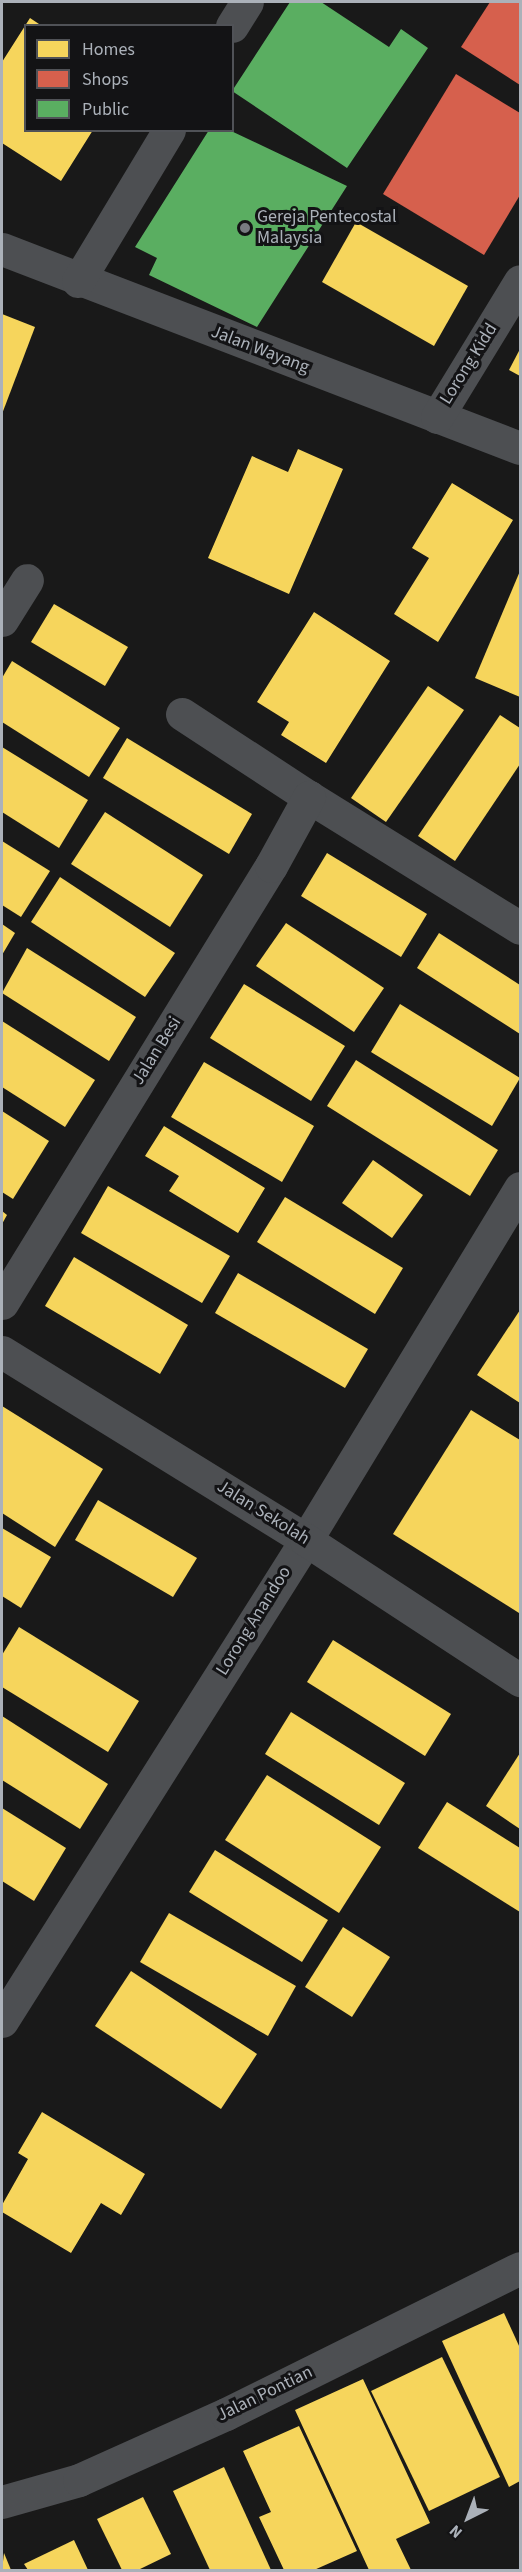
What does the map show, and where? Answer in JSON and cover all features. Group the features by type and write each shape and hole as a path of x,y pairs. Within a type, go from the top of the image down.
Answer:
{"street":[{"path":"233,24 247,2"},
{"path":"78,280 168,132"},
{"name":"Jalan Wayang","path":"2,249 520,448"},
{"name":"Lorong Kidd","path":"436,417 520,281"},
{"path":"2,620 27,580"},
{"path":"182,714 309,797 520,928"},
{"name":"Jalan Besi","path":"2,1304 271,866 309,797"},
{"name":"Lorong Anandoo","path":"2,2021 306,1540 520,1188"},
{"name":"Jalan Sekolah","path":"2,1352 306,1540 520,1680"},
{"name":"Jalan Pontian","path":"2,2502 79,2480 184,2433 520,2268"}],"building: Homes":[{"path":"30,18 39,24 26,24"},
{"path":"24,27 24,132 92,132 61,181 2,143 2,62"},
{"path":"356,222 468,286 434,346 322,282"},
{"path":"2,314 35,327 2,414"},
{"path":"520,349 520,376 509,370"},
{"path":"298,449 343,469 289,594 208,558 252,456 288,472"},
{"path":"452,483 513,520 438,642 394,614 429,558 412,548"},
{"path":"520,571 520,697 475,678"},
{"path":"54,604 128,647 105,686 31,642"},
{"path":"314,612 390,661 326,763 281,735 289,722 257,702"},
{"path":"12,661 120,728 89,777 2,722 2,678"},
{"path":"428,686 464,710 386,822 351,798"},
{"path":"500,715 520,728 520,764 455,861 418,836"},
{"path":"127,738 252,814 229,854 103,778"},
{"path":"2,747 88,800 59,848 2,812"},
{"path":"105,812 203,875 170,927 71,864"},
{"path":"2,841 50,871 21,917 2,905"},
{"path":"327,853 427,914 401,957 301,896"},
{"path":"60,877 175,953 145,997 31,922"},
{"path":"286,923 384,988 354,1032 256,966"},
{"path":"2,924 15,933 2,955"},
{"path":"439,933 520,985 520,1034 417,968"},
{"path":"27,948 136,1017 109,1061 2,993"},
{"path":"244,984 345,1046 311,1101 210,1038"},
{"path":"400,1004 520,1078 492,1126 371,1052"},
{"path":"2,1021 95,1080 65,1127 2,1087"},
{"path":"356,1060 498,1150 470,1196 327,1106"},
{"path":"204,1062 314,1126 282,1182 171,1117"},
{"path":"2,1111 49,1141 13,1199 2,1192"},
{"path":"164,1126 265,1188 238,1233 169,1191 179,1176 145,1156"},
{"path":"373,1160 423,1195 392,1238 342,1203"},
{"path":"108,1186 230,1256 202,1303 81,1233"},
{"path":"285,1197 403,1268 375,1314 257,1242"},
{"path":"2,1211 7,1215 2,1224"},
{"path":"74,1257 188,1325 160,1374 45,1306"},
{"path":"238,1273 368,1349 345,1388 215,1313"},
{"path":"520,1310 520,1403 477,1375"},
{"path":"2,1406 103,1469 55,1547 2,1513"},
{"path":"471,1410 520,1440 519,1613 393,1534"},
{"path":"98,1500 197,1558 173,1597 75,1540"},
{"path":"2,1528 51,1557 21,1608 2,1596"},
{"path":"19,1627 139,1701 108,1752 2,1687 2,1655"},
{"path":"333,1640 451,1714 425,1756 307,1682"},
{"path":"291,1712 405,1783 379,1825 265,1754"},
{"path":"2,1716 108,1784 80,1829 2,1780"},
{"path":"520,1753 520,1829 486,1806"},
{"path":"267,1775 381,1847 339,1913 225,1840"},
{"path":"447,1802 520,1848 520,1912 418,1848"},
{"path":"2,1808 66,1848 34,1901 2,1881"},
{"path":"215,1850 328,1920 302,1962 189,1892"},
{"path":"169,1913 296,1986 268,2036 140,1962"},
{"path":"343,1927 390,1957 352,2017 305,1987"},
{"path":"131,1971 257,2054 221,2109 95,2026"},
{"path":"42,2112 145,2174 121,2215 101,2203 71,2253 2,2212 2,2205 28,2159 18,2153"},
{"path":"504,2313 520,2348 520,2481 509,2487 442,2341"},
{"path":"442,2357 500,2477 429,2511 371,2391"},
{"path":"363,2379 430,2523 396,2539 411,2570 369,2570 295,2410"},
{"path":"299,2426 357,2551 314,2570 284,2570 259,2517 271,2512 243,2451"},
{"path":"224,2467 271,2570 210,2570 173,2491"},
{"path":"143,2497 171,2554 138,2570 122,2570 97,2519"},
{"path":"74,2540 88,2570 28,2570 24,2564"},
{"path":"4,2553 11,2570 2,2570"}],"building: Shops":[{"path":"490,2 520,2 520,85 461,47"},
{"path":"456,74 520,113 520,195 484,255 383,194"}],"building: Public":[{"path":"290,2 321,2 389,47 401,29 428,48 347,168 234,92 234,88"},
{"path":"208,132 233,132 347,186 257,327 149,275 157,258 135,247"}],"place":[{"name":"Gereja Pentecostal Malaysia","path":"245,228"}]}
